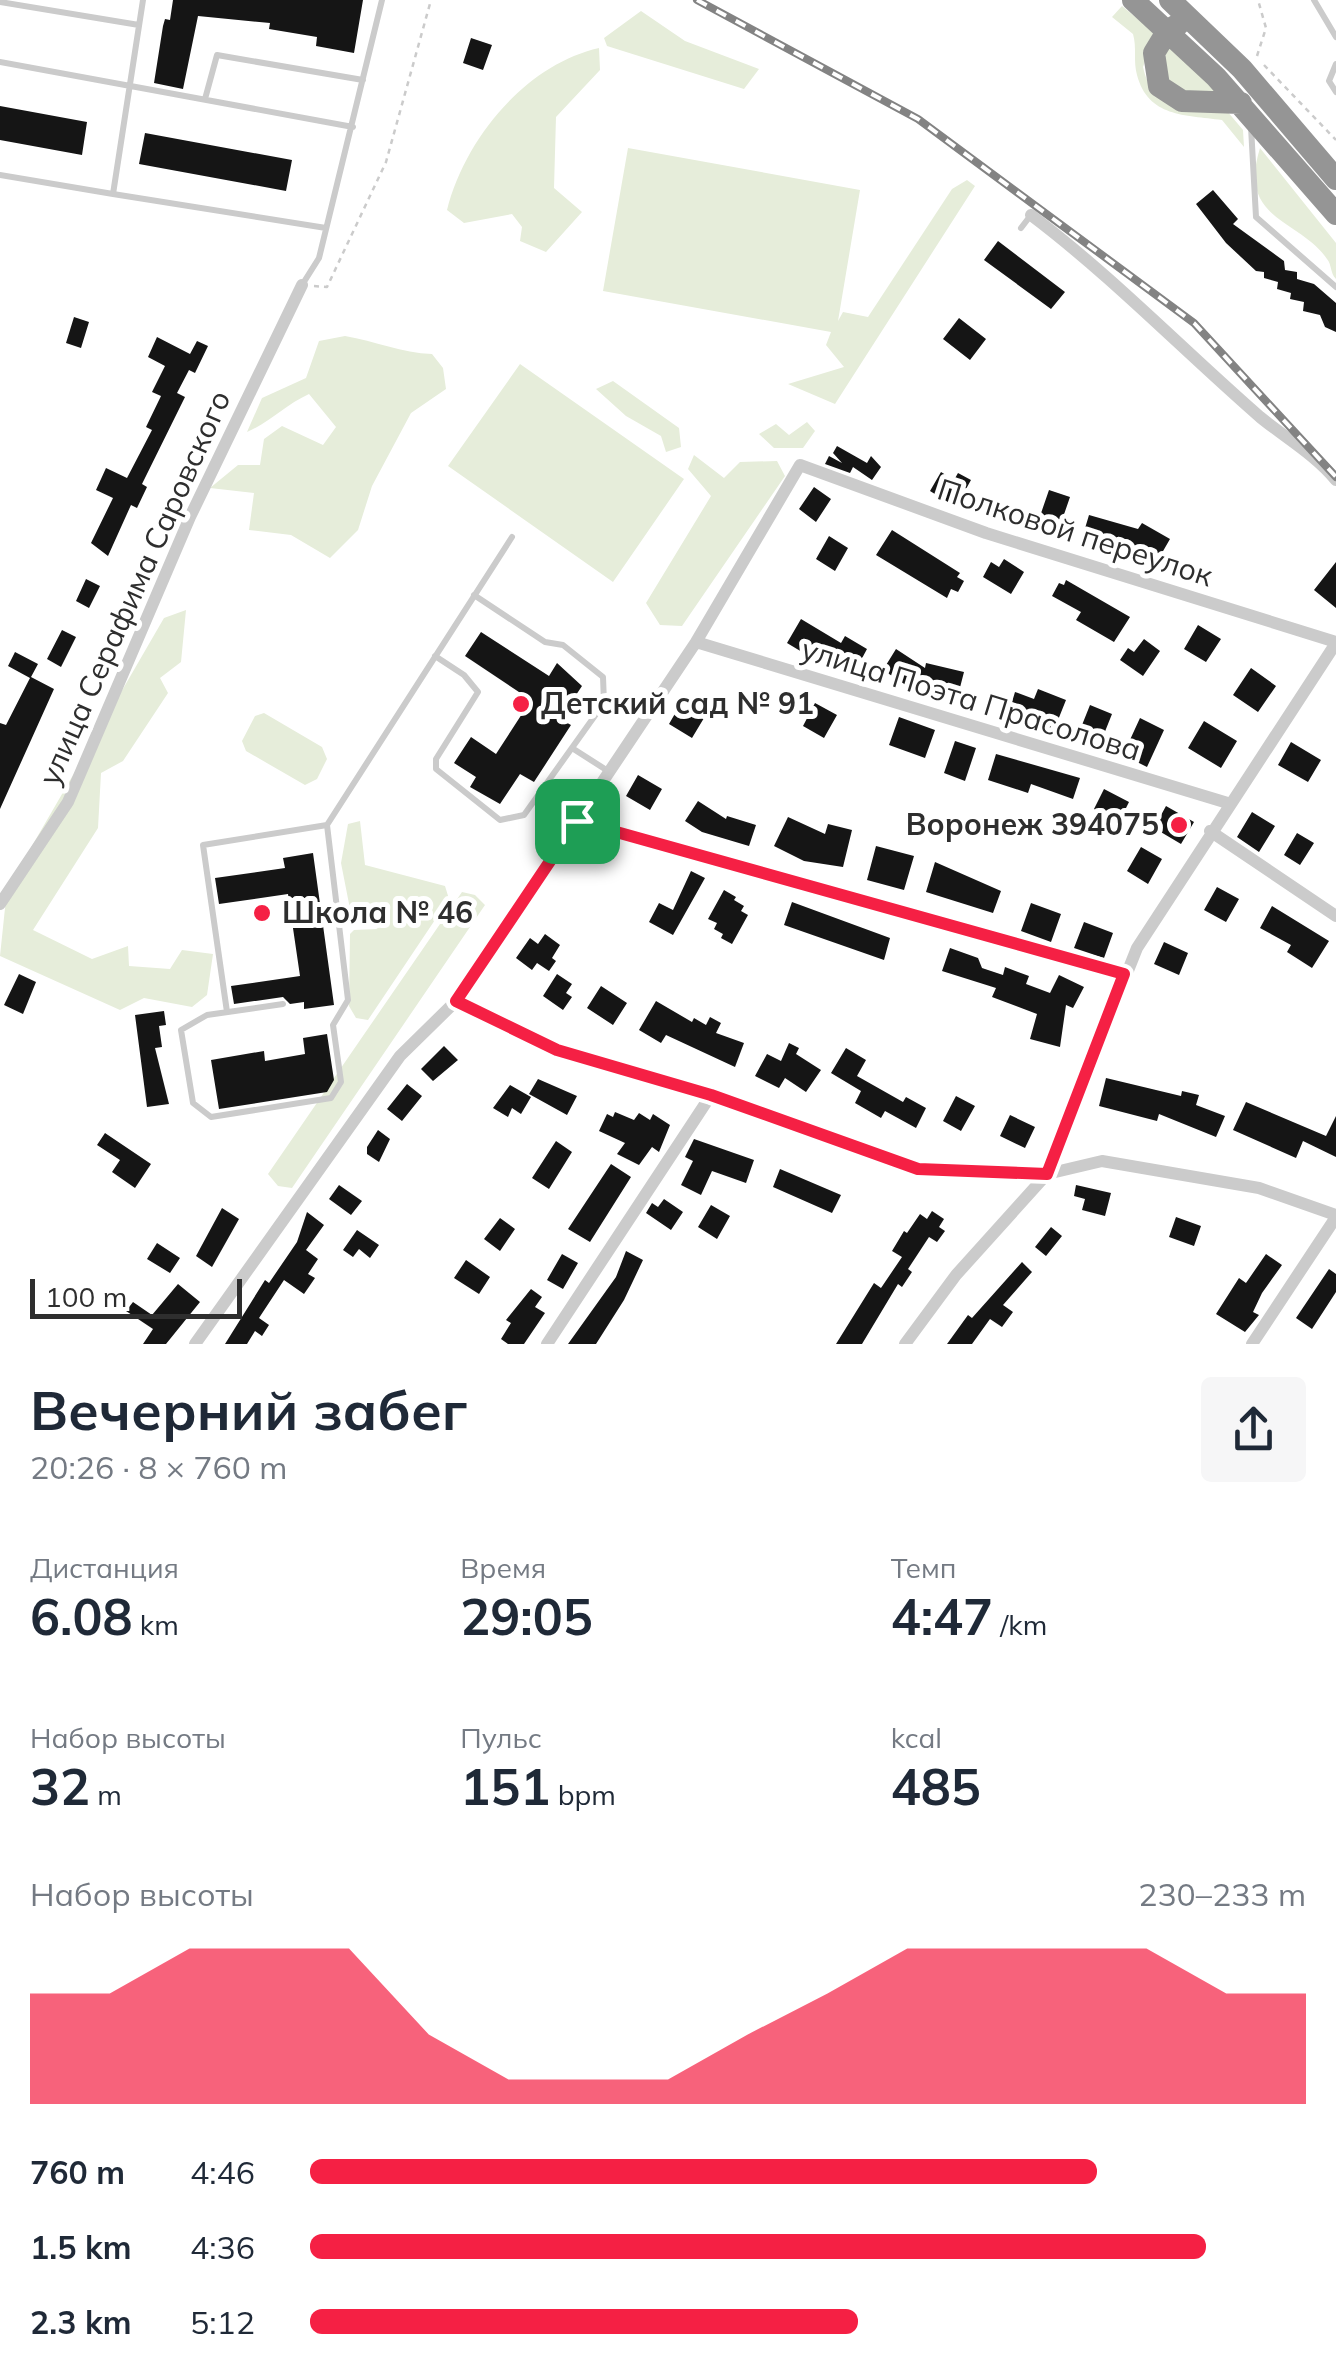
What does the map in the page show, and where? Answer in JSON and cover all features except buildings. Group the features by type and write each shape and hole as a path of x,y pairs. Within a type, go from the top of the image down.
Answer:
{"highway":[{"path":"1134,0 1241,103 1336,214"},
{"path":"1170,0 1335,176"},
{"path":"1197,25 1184,23 1168,30 1152,61 1154,77 1164,92 1182,101 1241,103"}],"street":[{"path":"1031,215 1262,418 1316,456 1336,480"},
{"name":"улица Серафима Саровского","path":"0,904 68,802 190,517 302,285"},
{"name":"Полковой переулок","path":"696,642 800,466 986,534 1336,642"},
{"path":"195,1344 400,1056 456,1001 696,642"},
{"name":"улица Поэта Прасолова","path":"696,642 1231,804"},
{"path":"905,1344 956,1276 1047,1174 1124,974 1210,832 1336,642"},
{"path":"577,821 1124,974"},
{"path":"1210,832 1336,916"},
{"path":"456,1001 557,1050 711,1095 918,1169 1047,1174 1102,1161 1259,1188 1336,1216 1252,1344"},
{"path":"548,1344 711,1095"}],"lane":[{"path":"113,194 143,0"},
{"path":"302,285 319,258 382,0"},
{"path":"1314,0 1336,38"},
{"path":"0,2 139,25"},
{"path":"206,99 217,54 363,80"},
{"path":"0,62 353,126"},
{"path":"1336,64 1329,81 1336,92"},
{"path":"1241,103 1252,130 1256,216 1336,287"},
{"path":"0,175 326,228"},
{"path":"1021,228 1031,215"},
{"path":"1056,255 1066,242"},
{"path":"283,1004 207,1015 181,1030 193,1103 211,1117 331,1098 341,1082 333,1025 348,1000 327,826 512,537"},
{"path":"436,656 464,674 478,692 436,759 436,769 441,778 500,820 524,815 604,703 607,690 603,677 563,645 545,642 474,596"},
{"path":"572,748 610,772"},
{"path":"226,1012 202,845 327,826"}],"path":[{"path":"302,285 327,287 386,162 431,0"},
{"path":"1258,0 1266,28 1256,57 1336,140"}],"green space":[{"path":"1122,6 1155,33 1143,67 1155,93 1186,108 1227,111 1243,130 1244,147 1222,120 1182,115 1150,99 1137,75 1133,34 1112,17"},
{"path":"641,11 685,41 759,69 744,89 607,46 604,38"},
{"path":"1168,43 1222,94 1189,94 1161,76"},
{"path":"599,48 600,70 556,117 554,188 582,212 546,252 520,241 522,227 512,214 464,223 447,210 468,157 502,109 547,70"},
{"path":"628,148 860,190 838,321 843,312 868,317 952,189 967,180 975,186 835,404 788,384 844,367 826,345 831,332 603,291"},
{"path":"1260,148 1336,243 1336,279 1329,261 1315,246 1264,205 1257,191 1255,172"},
{"path":"345,336 432,354 443,368 446,389 411,413 372,486 358,530 330,558 291,535 249,530 254,493 210,488 238,465 260,465 264,439 282,426 323,445 336,427 309,394 247,432 262,398 306,378 319,341"},
{"path":"520,364 684,479 613,582 448,466"},
{"path":"613,381 679,428 681,447 666,452 661,436 626,416 596,389"},
{"path":"807,422 815,431 803,448 774,448 759,434 776,424 789,435"},
{"path":"694,455 724,478 740,462 777,461 785,476 682,626 660,625 646,603 711,496 688,469"},
{"path":"186,610 181,662 160,678 168,693 123,761 101,773 98,828 33,930 92,959 128,946 129,966 170,969 182,950 213,954 207,995 192,1007 144,998 120,1010 0,956 7,889 164,618"},
{"path":"264,713 322,747 327,759 317,779 305,785 246,751 242,741 255,716"},
{"path":"360,821 365,865 445,886 449,899 368,1020 356,1018 349,1006 350,934 354,930 378,929 351,914 341,863 348,824"},
{"path":"462,892 475,895 485,905 292,1188 278,1186 268,1174"}],"railway":[{"path":"697,0 918,119 1194,323 1336,477"}],"place":[{"name":"Детский сад № 91","path":"521,704"},
{"name":"Воронеж 394075","path":"1179,825"},
{"name":"Школа № 46","path":"262,913"}],"route":[{"path":"577,821 1124,974 1047,1174 918,1169 711,1095 557,1050 456,1001 577,821"}]}
